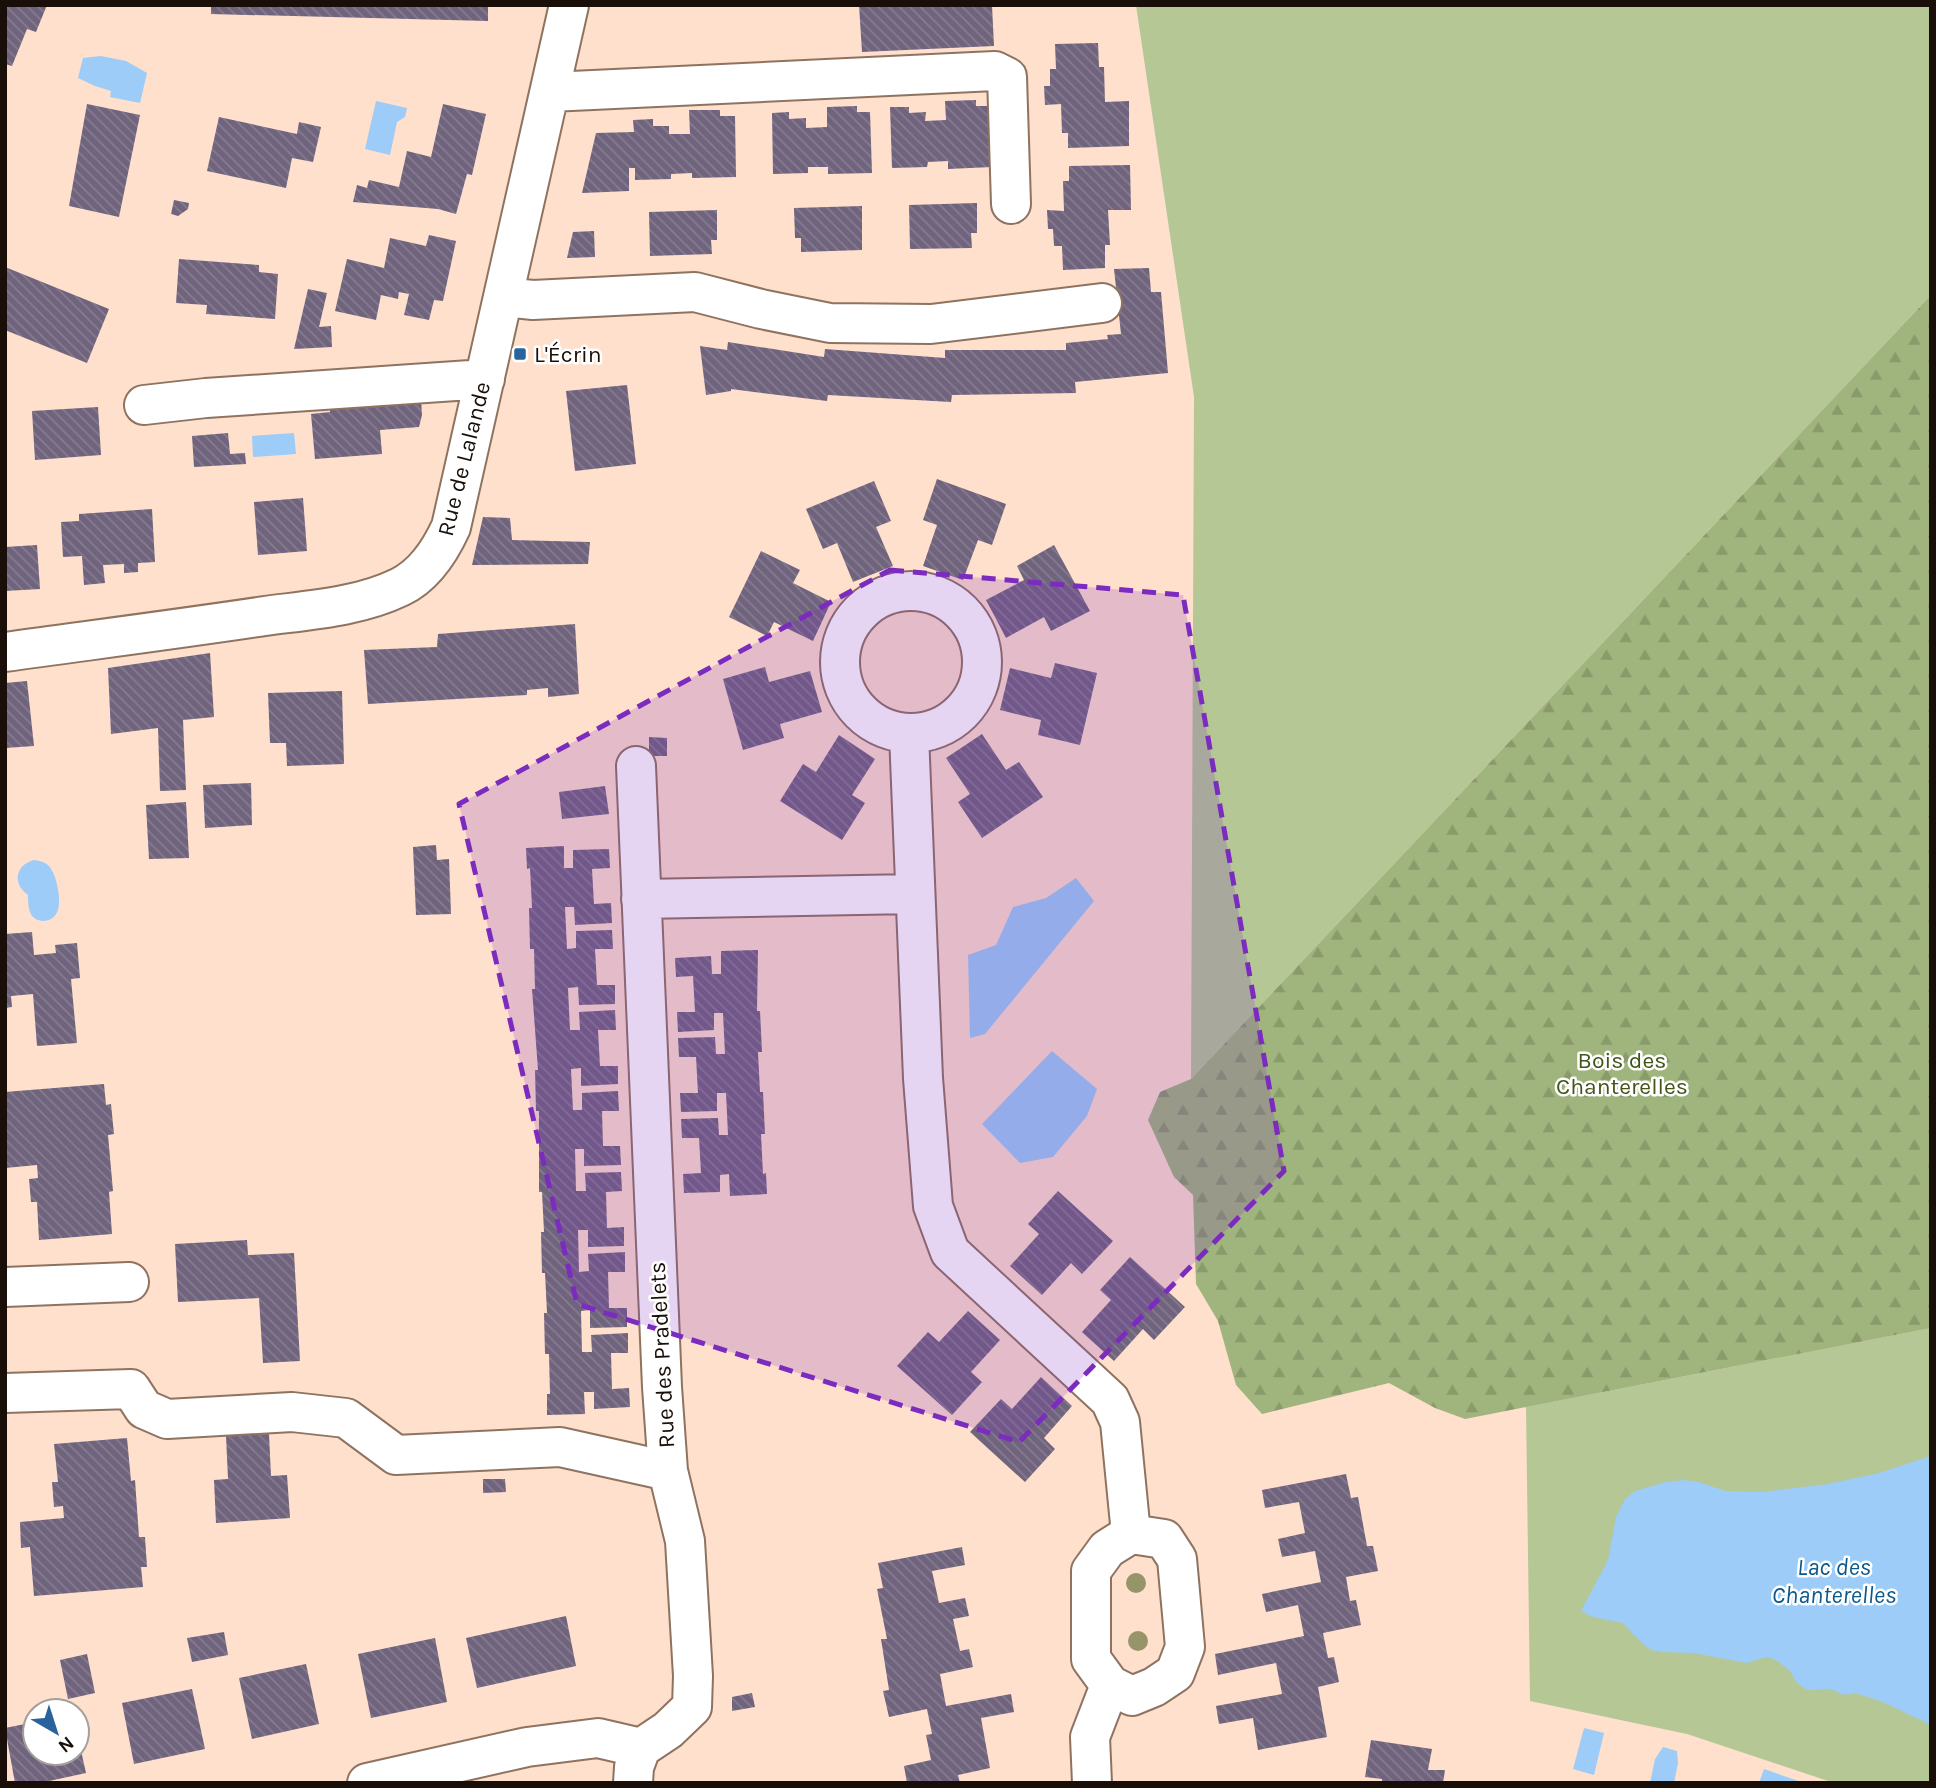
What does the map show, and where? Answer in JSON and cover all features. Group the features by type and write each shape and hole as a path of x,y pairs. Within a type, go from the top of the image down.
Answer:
{"street":[{"name":"Rue de Lalande","path":"5,652 328,607 372,598 402,586 422,572 440,550 451,527 569,5"},
{"path":"550,92 995,71 1007,77 1011,204"},
{"path":"503,297 533,300 695,292 830,323 931,324 1102,303"},
{"path":"144,405 206,398 485,379"},
{"path":"909,734 923,1078 933,1206 950,1252 1110,1400 1120,1422 1131,1534"},
{"name":"Rue des Pradelets","path":"636,766 661,1364 668,1471 685,1541 693,1676 692,1706 637,1765"},
{"path":"641,899 914,894"},
{"path":"5,1287 130,1282"},
{"path":"5,1392 131,1390 144,1409 167,1419 292,1412 346,1418 396,1454 560,1447 668,1471"},
{"path":"1131,1534 1164,1539 1177,1559 1185,1647 1175,1673 1154,1687 1132,1696 1110,1685 1091,1659 1091,1571 1107,1549 1131,1534"},
{"path":"1092,1783 1090,1737 1110,1685"},
{"path":"367,1783 527,1747 598,1738 637,1765"}],"highlighted area":[{"path":"890,570 1183,595 1284,1171 1019,1442 577,1304 459,804"}],"green space":[{"path":"1136,5 1931,5 1931,295 1191,1079 1194,397"},
{"name":"Bois des Chanterelles","path":"1931,295 1931,1328 1465,1419 1435,1408 1389,1383 1262,1414 1236,1385 1218,1321 1196,1284 1193,1195 1174,1177 1148,1120 1160,1092 1191,1079"},
{"path":"1931,1328 1931,1783 1834,1783 1687,1734 1530,1701 1526,1407"}],"water":[{"path":"101,56 126,61 147,73 140,103 110,97 111,91 78,78 83,58"},
{"path":"376,101 407,108 405,117 397,122 390,155 365,149"},
{"path":"294,433 296,454 253,457 252,436"},
{"path":"34,860 49,866 58,890 58,909 53,917 46,921 32,916 28,895 18,880 23,866"},
{"path":"1076,878 1094,901 985,1034 970,1038 968,955 996,945 1013,907 1046,898"},
{"path":"1052,1051 1097,1089 1087,1116 1053,1157 1020,1163 982,1124"},
{"name":"Lac des Chanterelles","path":"1931,1456 1931,1725 1883,1702 1855,1693 1844,1695 1831,1689 1807,1690 1797,1683 1790,1671 1776,1660 1766,1657 1747,1663 1693,1653 1651,1650 1623,1623 1593,1617 1581,1611 1608,1560 1616,1517 1625,1499 1635,1491 1684,1480 1726,1491 1761,1492 1828,1484 1879,1473"},
{"path":"1584,1728 1604,1733 1594,1775 1573,1769"},
{"path":"1663,1747 1677,1751 1678,1763 1674,1783 1650,1783 1655,1759"},
{"path":"1764,1769 1804,1783 1759,1783"}],"building":[{"path":"5,5 47,5 36,32 27,29 12,66 5,64"},
{"path":"211,5 488,5 488,21 211,14"},
{"path":"859,5 992,5 994,46 862,52"},
{"path":"1098,43 1099,67 1104,67 1105,102 1129,101 1129,146 1068,148 1068,133 1062,133 1061,104 1045,105 1044,86 1050,86 1050,69 1056,69 1055,44"},
{"path":"976,100 976,106 990,106 992,167 948,169 948,161 928,162 927,167 892,168 890,107 909,107 909,113 926,112 925,121 946,120 945,101"},
{"path":"87,104 140,115 119,217 69,206"},
{"path":"443,104 486,114 472,175 467,174 456,214 438,209 353,202 357,185 367,188 369,180 399,187 407,151 431,157"},
{"path":"857,106 857,112 870,112 872,173 828,174 828,167 808,167 808,173 773,174 772,113 789,112 789,119 806,118 806,128 827,127 827,107"},
{"path":"689,110 720,110 720,116 735,116 736,177 692,178 692,173 671,174 671,179 635,180 635,168 629,168 629,191 582,193 596,133 634,132 633,120 653,119 653,126 669,126 669,134 690,134"},
{"path":"219,117 297,134 299,122 321,127 313,162 292,158 286,188 207,171"},
{"path":"1130,165 1131,210 1108,210 1110,245 1105,245 1105,268 1063,270 1062,246 1054,246 1053,229 1048,229 1047,210 1064,211 1063,181 1069,181 1069,166"},
{"path":"174,200 189,203 188,209 178,216 171,214"},
{"path":"977,203 977,233 971,233 972,248 910,249 909,205"},
{"path":"862,206 862,250 801,252 801,238 795,238 794,208"},
{"path":"717,210 717,240 711,240 712,254 650,256 649,212"},
{"path":"594,231 595,257 567,258 573,232"},
{"path":"429,235 456,241 443,301 434,300 429,320 404,315 409,294 399,292 398,299 381,295 376,320 335,311 347,259 384,268 390,238 426,246"},
{"path":"179,259 259,265 259,272 278,274 275,319 206,314 207,305 176,303"},
{"path":"5,267 109,309 87,363 5,330"},
{"path":"1149,268 1151,292 1161,292 1168,373 1075,382 1076,393 952,395 951,402 828,395 827,401 731,389 706,395 700,346 727,350 728,342 824,357 825,349 945,358 945,350 1066,350 1066,343 1108,339 1107,335 1121,334 1114,269"},
{"path":"308,289 327,293 319,327 331,326 332,347 294,349"},
{"path":"627,385 636,464 575,471 566,391"},
{"path":"421,399 422,415 419,427 380,430 382,454 315,459 311,414 330,412 330,409"},
{"path":"98,407 101,455 35,460 32,411"},
{"path":"228,433 230,454 245,453 246,464 194,467 192,436"},
{"path":"937,479 1006,504 992,545 978,540 963,580 923,566 937,525 923,520"},
{"path":"874,481 891,521 876,527 893,566 853,582 837,543 823,549 806,509"},
{"path":"303,498 307,551 258,555 254,502"},
{"path":"152,509 155,562 138,563 138,572 124,573 124,564 103,565 105,583 84,585 82,556 63,557 61,522 79,521 79,514"},
{"path":"483,517 510,518 512,540 590,542 588,564 472,565"},
{"path":"37,545 40,589 5,591 5,547"},
{"path":"1054,545 1090,611 1051,631 1044,617 1006,638 986,600 1024,580 1017,566"},
{"path":"761,551 800,570 793,583 831,602 813,641 774,622 767,636 729,617"},
{"path":"575,624 579,694 548,697 548,688 527,690 527,695 368,704 364,650 437,647 438,634"},
{"path":"210,653 214,717 183,720 186,790 160,791 158,728 111,734 108,668"},
{"path":"1055,663 1097,673 1080,745 1038,735 1041,720 1000,710 1010,668 1051,678"},
{"path":"765,667 769,682 810,671 822,712 780,724 784,738 743,750 723,679"},
{"path":"27,681 34,746 5,748 5,683"},
{"path":"342,691 344,764 287,766 286,743 270,743 268,693"},
{"path":"982,734 1006,770 1019,762 1043,797 982,838 958,802 970,794 946,758"},
{"path":"839,735 875,759 852,795 865,803 842,840 780,801 803,764 816,772"},
{"path":"649,737 667,738 667,756 649,756"},
{"path":"251,783 252,825 205,828 203,785"},
{"path":"605,786 609,814 562,819 559,792"},
{"path":"186,802 189,858 149,859 146,805"},
{"path":"436,845 437,860 449,859 451,914 416,915 413,847"},
{"path":"564,846 564,868 573,868 573,850 609,849 610,868 592,869 594,904 611,903 612,923 575,925 574,907 565,907 567,949 576,948 576,931 612,930 613,949 595,949 597,985 615,985 615,1004 579,1005 578,987 568,988 570,1030 580,1030 579,1012 615,1010 616,1030 598,1030 600,1066 618,1066 618,1084 581,1086 581,1068 571,1069 573,1110 582,1110 582,1093 618,1091 619,1111 602,1111 603,1146 620,1146 621,1165 584,1166 584,1149 575,1149 576,1191 586,1191 585,1173 621,1172 622,1191 606,1192 607,1228 624,1227 624,1246 588,1247 588,1230 578,1230 579,1272 589,1271 588,1254 625,1252 625,1272 608,1272 609,1308 627,1308 627,1327 590,1328 590,1310 581,1311 582,1352 592,1352 591,1335 628,1333 628,1353 611,1353 612,1389 629,1388 630,1407 594,1409 594,1392 584,1392 585,1414 547,1415 547,1394 550,1394 549,1354 545,1354 544,1313 547,1313 541,1232 544,1232 542,1192 539,1192 539,1111 536,1111 535,1070 538,1070 532,989 535,989 534,949 530,949 529,908 532,908 526,848"},
{"path":"32,932 34,955 56,953 55,945 77,943 80,978 71,979 77,1043 37,1046 33,994 11,996 12,1007 5,1008 5,934"},
{"path":"758,950 757,1011 760,1011 762,1052 758,1052 765,1134 761,1134 767,1194 730,1196 729,1174 720,1175 720,1192 684,1193 683,1174 701,1173 699,1138 682,1138 681,1119 718,1118 719,1135 728,1135 726,1093 717,1093 717,1111 681,1112 680,1093 698,1093 696,1057 679,1057 678,1038 715,1037 716,1054 725,1054 723,1013 714,1013 714,1030 678,1032 677,1012 695,1012 693,976 676,977 675,958 711,956 712,974 721,974 721,951"},
{"path":"104,1084 106,1105 111,1104 114,1134 108,1135 113,1191 109,1192 112,1234 39,1240 37,1202 31,1202 29,1179 38,1178 37,1165 5,1168 5,1092"},
{"path":"1058,1191 1113,1241 1082,1274 1071,1263 1042,1295 1010,1266 1039,1234 1028,1224"},
{"path":"247,1240 248,1255 294,1253 300,1361 263,1363 259,1298 178,1302 175,1244"},
{"path":"1130,1257 1185,1307 1154,1340 1143,1329 1114,1361 1082,1332 1111,1300 1100,1290"},
{"path":"968,1311 1000,1340 971,1372 982,1382 952,1415 897,1366 928,1332 939,1342"},
{"path":"1041,1377 1072,1406 1044,1438 1055,1449 1025,1482 970,1432 1001,1399 1012,1409"},
{"path":"269,1434 271,1476 287,1475 290,1518 216,1523 214,1480 228,1479 226,1436"},
{"path":"127,1438 131,1481 135,1480 139,1537 145,1537 147,1567 141,1567 143,1587 34,1596 30,1547 21,1548 20,1522 64,1518 63,1506 54,1507 52,1482 58,1482 54,1444"},
{"path":"1346,1474 1351,1498 1358,1497 1367,1546 1373,1546 1378,1571 1346,1577 1350,1601 1356,1600 1361,1625 1323,1633 1328,1658 1334,1657 1339,1682 1318,1687 1327,1737 1258,1750 1253,1718 1219,1724 1216,1706 1282,1694 1276,1663 1218,1675 1215,1654 1304,1636 1298,1605 1266,1612 1262,1594 1321,1582 1315,1551 1282,1557 1278,1539 1305,1533 1299,1502 1265,1508 1262,1490"},
{"path":"483,1479 505,1479 506,1492 483,1493"},
{"path":"962,1547 965,1565 932,1571 939,1603 965,1598 969,1616 953,1619 960,1651 969,1649 973,1667 940,1674 946,1706 1011,1694 1014,1712 981,1718 990,1768 958,1775 960,1783 907,1783 904,1766 931,1760 926,1735 932,1734 927,1709 889,1717 883,1691 889,1690 881,1639 887,1639 877,1589 883,1588 878,1563"},
{"path":"566,1616 576,1666 477,1688 466,1638"},
{"path":"224,1632 228,1655 192,1662 187,1638"},
{"path":"435,1638 447,1702 371,1718 358,1654"},
{"path":"87,1654 95,1693 68,1697 60,1660"},
{"path":"306,1664 319,1724 252,1739 239,1678"},
{"path":"192,1689 205,1749 134,1764 122,1703"},
{"path":"752,1693 755,1707 732,1711 732,1697"},
{"path":"21,1725 21,1767 85,1767 86,1773 40,1783 15,1783 5,1728"},
{"path":"1371,1740 1432,1749 1428,1770 1445,1770 1443,1783 1382,1783 1382,1779 1365,1777"}],"place":[{"name":"L'Écrin","path":"520,354"}]}
